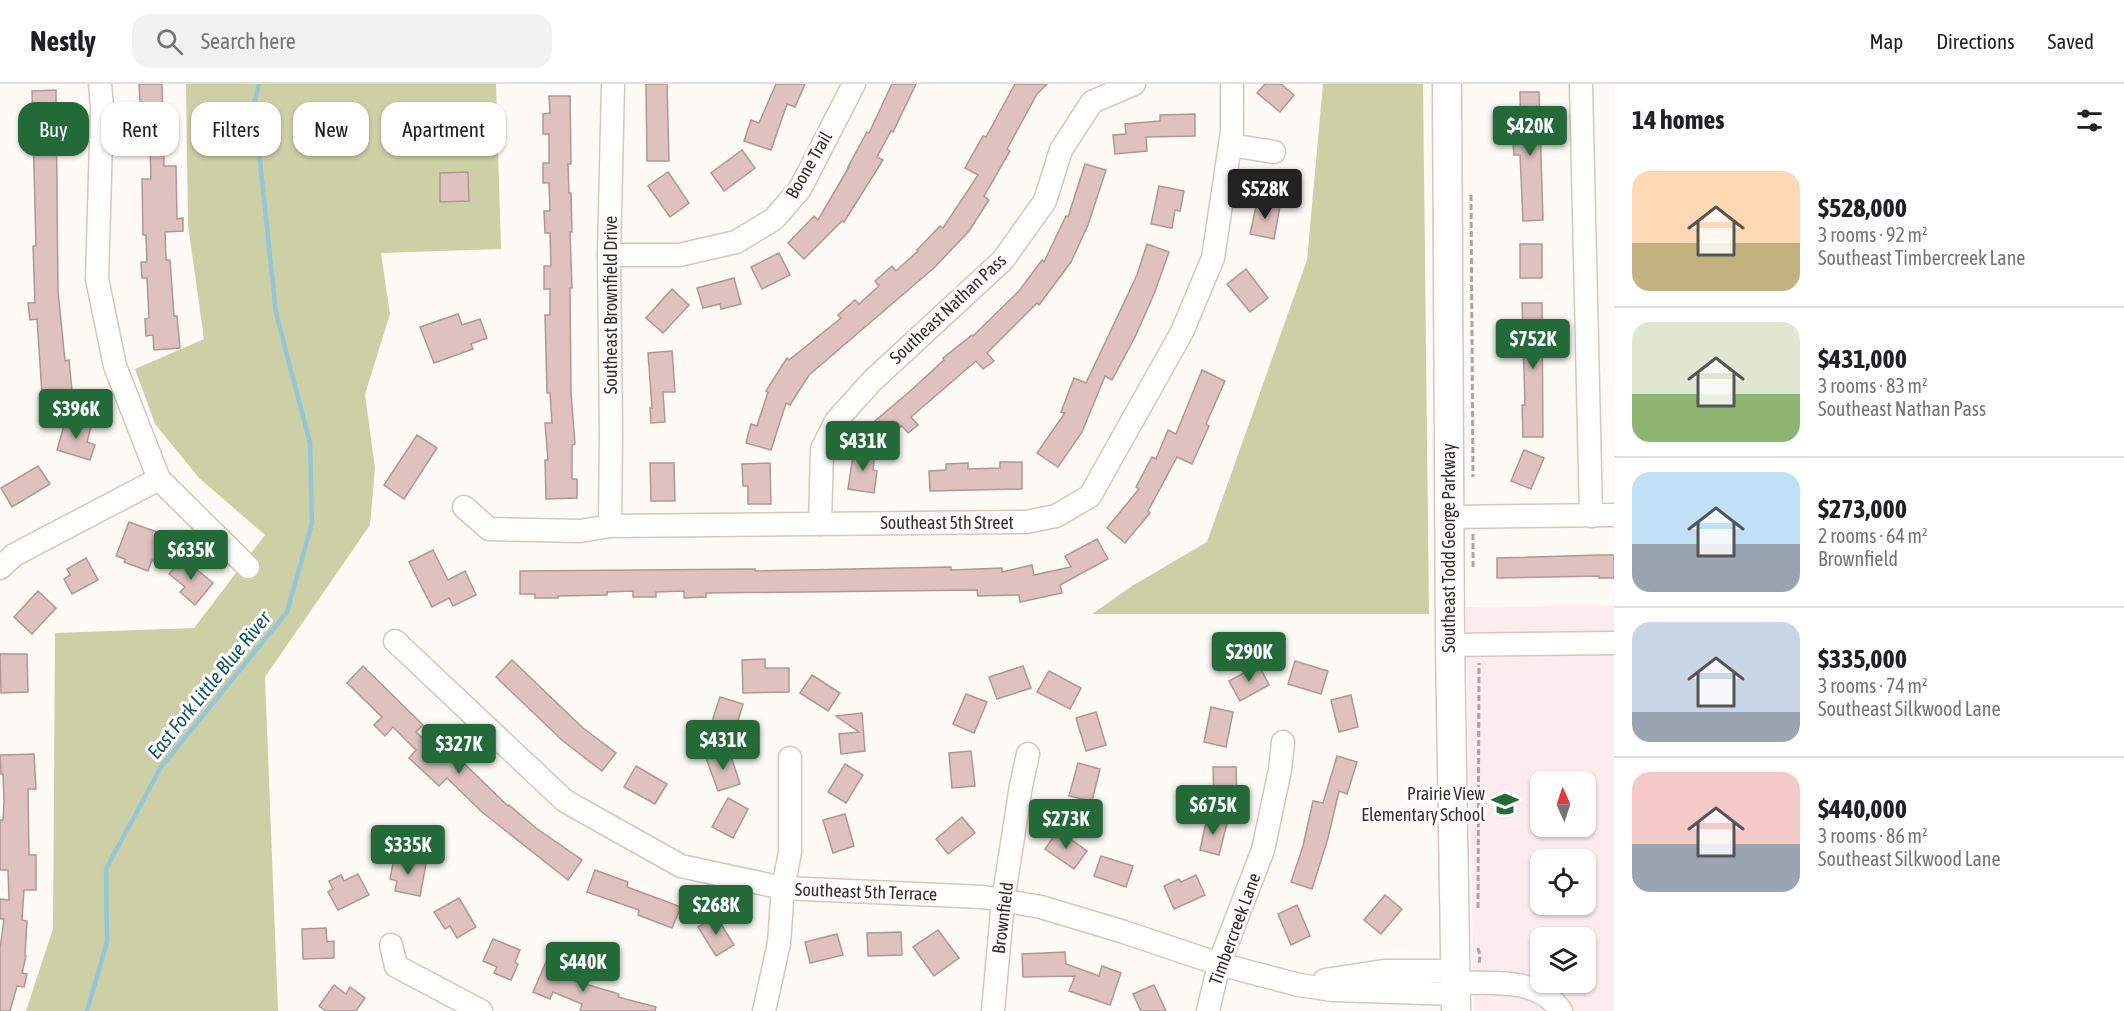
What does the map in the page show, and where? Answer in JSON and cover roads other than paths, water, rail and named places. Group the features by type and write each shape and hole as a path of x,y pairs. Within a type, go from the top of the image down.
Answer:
{"main road":[{"name":"Southeast Todd George Parkway","path":"1448,84 1450,645 1456,990"}],"street":[{"path":"100,84 102,107 97,279 115,366 159,479 248,567"},
{"name":"Southeast Brownfield Drive","path":"610,526 609,255 613,84"},
{"name":"Boone Trail","path":"609,255 679,255 736,242 774,219 800,189 854,84"},
{"name":"Southeast Nathan Pass","path":"820,524 822,449 836,421 872,381 1003,260 1044,201 1061,150 1092,102 1134,84"},
{"name":"Southeast 5th Street","path":"464,507 489,529 580,531 610,526 1026,522 1056,516 1090,496 1182,332 1213,258 1230,146 1232,84"},
{"path":"1581,84 1591,516"},
{"path":"1230,146 1274,152"},
{"path":"0,568 14,555 159,479"},
{"path":"1449,517 1614,515"},
{"name":"Southeast 5th Terrace","path":"395,641 565,801 681,866 783,888 927,894 1003,901 1041,908 1124,932 1219,964 1299,985 1384,971 1456,990 1503,984 1536,988 1554,1001 1561,1011"},
{"path":"1450,645 1614,643"},
{"name":"Timbercreek Lane","path":"1208,1011 1219,964 1263,850 1280,771 1283,742"},
{"name":"Brownfield","path":"993,1011 1003,901 1028,754"},
{"path":"764,1011 779,943 783,888 790,852 790,758"},
{"path":"391,945 396,966 481,1011"}],"waterway":[{"name":"East Fork Little Blue River","path":"87,1011 107,942 106,869 161,767 287,612 312,523 310,443 276,313 254,104 259,84"}],"place":[{"name":"Prairie View Elementary School","path":"1505,804"}]}
